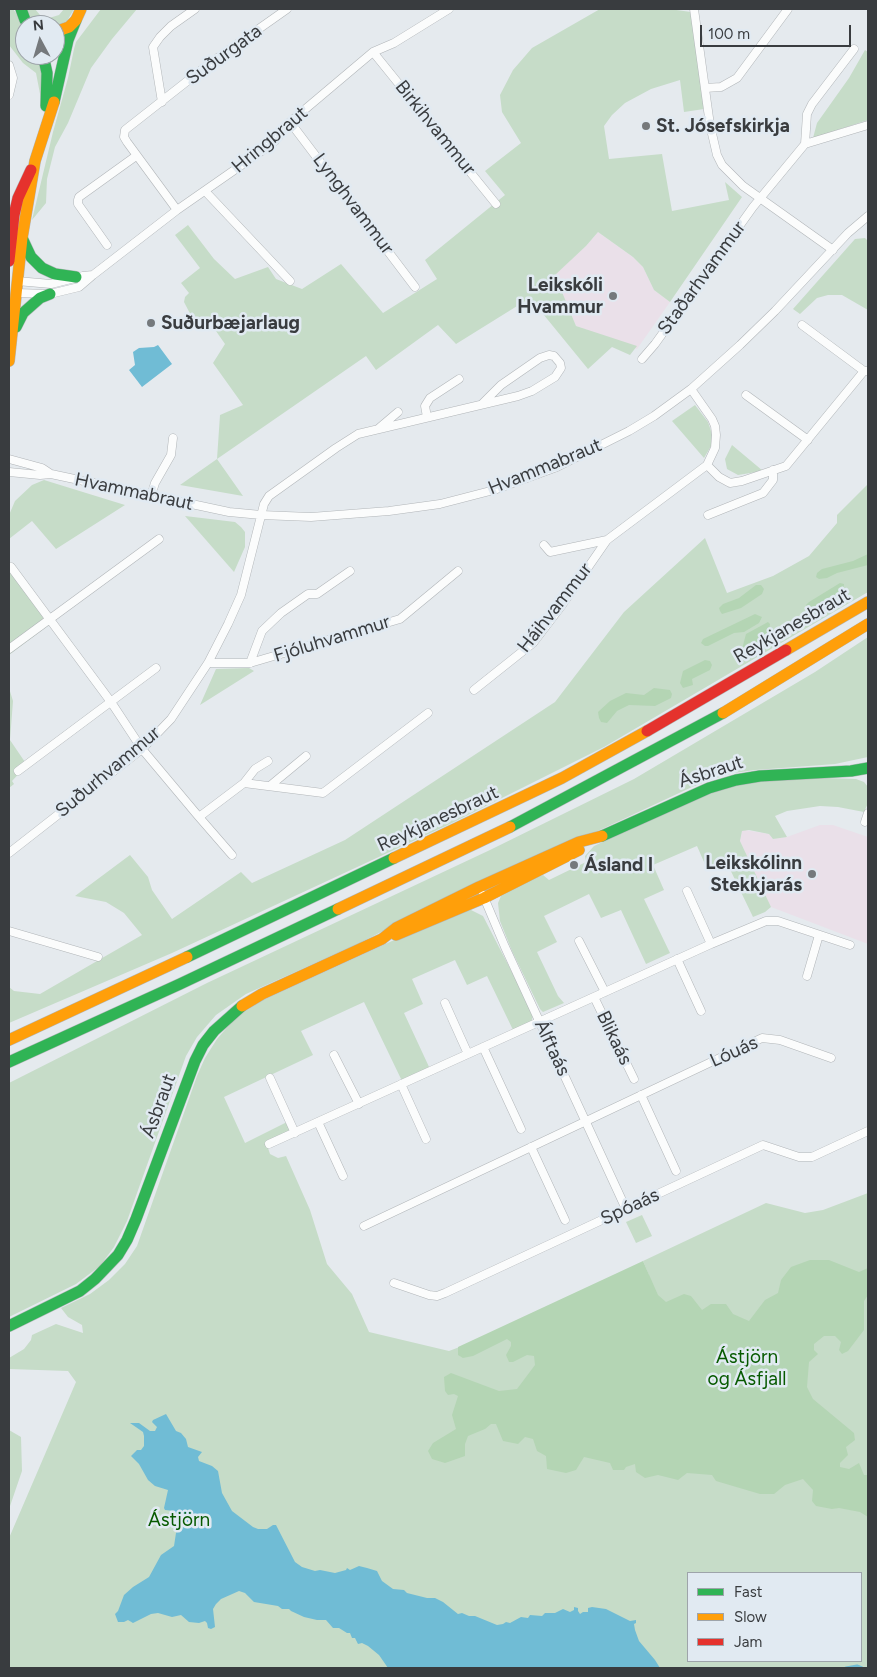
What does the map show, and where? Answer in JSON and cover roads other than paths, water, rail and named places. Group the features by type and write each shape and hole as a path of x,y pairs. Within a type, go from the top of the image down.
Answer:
{"main road":[{"path":"65,28 69,27 81,13"},
{"path":"9,361 14,215 18,198 35,162 54,104 68,40 81,13"},
{"path":"45,65 48,93 46,129"},
{"path":"9,262 14,241"},
{"path":"14,241 42,268 55,274 76,277"},
{"path":"11,341 23,313 40,298 50,294"},
{"name":"Reykjanesbraut","path":"9,1040 104,997 562,778 608,754 868,602"},
{"name":"Reykjanesbraut","path":"9,1062 180,984 531,817 716,717 868,624"},
{"name":"Ásbraut","path":"11,1325 80,1290 95,1280 118,1255 127,1240 187,1079 204,1045 214,1031 233,1013 262,994 382,939 398,935 481,892 584,847 601,836 692,795 736,780 760,776 851,771 868,768"}],"street":[{"name":"Suðurgata","path":"162,102 153,47 171,26 195,9"},
{"name":"Suðurgata","path":"177,210 136,156 124,137 125,130 209,64 287,9"},
{"name":"Hringbraut","path":"13,287 50,294 80,287 177,210 275,141 290,122 374,52 394,43 449,9"},
{"path":"694,9 710,125 717,155 722,165 744,186 833,250"},
{"path":"706,88 721,87 737,78 788,9"},
{"path":"854,50 812,104 807,114 805,144 868,125"},
{"name":"Birkihvammur","path":"374,52 496,204"},
{"path":"9,66 13,78 9,95"},
{"name":"Lynghvammur","path":"290,122 415,286"},
{"name":"Staðarhvammur","path":"642,359 655,344 761,197 805,144"},
{"path":"107,245 78,204 78,200 136,156"},
{"path":"205,191 290,281"},
{"name":"Hvammabraut","path":"9,472 40,475 51,474 230,512 310,517 389,511 440,504 494,490 557,467 629,431 654,416 691,389 762,325 848,233 868,216"},
{"path":"13,287 52,284 76,277 93,275"},
{"path":"691,389 715,426 715,448 707,465 719,477 730,483 742,481 786,466 866,371 802,325"},
{"name":"Suðurhvammur","path":"9,853 142,748 171,718 208,663 241,595 264,504 269,496 358,434 518,396 542,386 559,373 560,363 554,356 540,358 502,385 484,403"},
{"path":"426,417 425,406 430,398 459,379"},
{"path":"746,394 808,440"},
{"path":"376,430 398,412"},
{"path":"151,496 155,483 171,455 173,438"},
{"name":"Hvammabraut","path":"9,459 42,468 51,474"},
{"name":"Háihvammur","path":"474,690 533,643 607,540 707,465"},
{"path":"708,515 763,493 774,480 773,470"},
{"path":"9,649 159,540"},
{"name":"Háihvammur","path":"544,545 550,552 607,540"},
{"path":"11,567 142,748 232,855"},
{"name":"Fjóluhvammur","path":"250,663 262,631 281,613 308,594 317,594 350,571"},
{"name":"Fjóluhvammur","path":"208,663 250,663 400,619 458,571"},
{"path":"18,771 156,668"},
{"path":"244,783 322,793 428,713"},
{"path":"271,785 306,756"},
{"path":"199,817 244,783 255,769 268,761"},
{"path":"865,822 868,813"},
{"path":"687,891 711,944"},
{"name":"Álftaás","path":"481,892 626,1209"},
{"name":"Blikaás","path":"269,1144 677,959 766,921 778,921 850,945"},
{"path":"9,932 98,957"},
{"path":"807,976 819,934"},
{"name":"Blikaás","path":"579,941 605,992"},
{"path":"677,959 701,1011"},
{"name":"Blikaás","path":"594,997 634,1079"},
{"path":"445,1003 468,1054"},
{"name":"Lóuás","path":"364,1226 762,1038 780,1040 831,1058"},
{"path":"483,1047 521,1129"},
{"path":"334,1055 358,1104"},
{"path":"270,1078 295,1133"},
{"path":"402,1084 426,1138"},
{"path":"641,1095 676,1171"},
{"path":"318,1122 343,1176"},
{"name":"Spóaás","path":"394,1283 437,1296 763,1145 799,1157 812,1157 868,1131"},
{"path":"531,1147 566,1220"}],"water":[{"path":"158,345 172,364 142,387 129,370 135,365 133,352 139,348"},
{"name":"Ástjörn","path":"166,1414 176,1431 181,1433 186,1439 188,1447 202,1452 198,1457 199,1461 212,1466 218,1471 222,1493 232,1511 258,1529 267,1529 276,1525 295,1562 302,1567 315,1571 335,1573 359,1566 367,1568 377,1571 382,1581 393,1589 404,1590 407,1593 427,1598 435,1598 458,1614 475,1616 497,1625 506,1622 510,1623 521,1617 528,1618 530,1615 542,1616 545,1613 555,1613 563,1609 570,1612 574,1610 574,1607 578,1608 580,1614 588,1612 588,1608 592,1607 606,1609 630,1621 636,1620 634,1624 639,1641 660,1668 388,1668 379,1655 368,1646 362,1643 358,1644 350,1633 339,1628 333,1628 326,1620 304,1617 289,1609 254,1602 245,1593 239,1591 221,1599 216,1604 213,1609 215,1627 211,1629 208,1628 205,1621 199,1623 189,1622 181,1615 172,1617 158,1613 151,1614 133,1623 128,1620 118,1622 115,1614 124,1595 149,1577 161,1555 174,1546 176,1533 180,1528 180,1521 178,1516 175,1516 175,1511 165,1510 164,1508 168,1490 155,1486 148,1480 139,1464 131,1456 144,1446 144,1436 143,1432 130,1423 139,1423 150,1431 155,1431 157,1427 152,1422 153,1420"}],"waterway":[{"path":"846,1668 857,1666 862,1668"}],"place":[{"name":"St. Jósefskirkja","path":"646,126"},
{"name":"Leikskóli Hvammur","path":"613,296"},
{"name":"Suðurbæjarlaug","path":"151,323"},
{"name":"Ásland I","path":"574,865"},
{"name":"Leikskólinn Stekkjarás","path":"812,874"}],"park label":[{"name":"Ástjörn og Ásfjall","path":"747,1368"}]}
